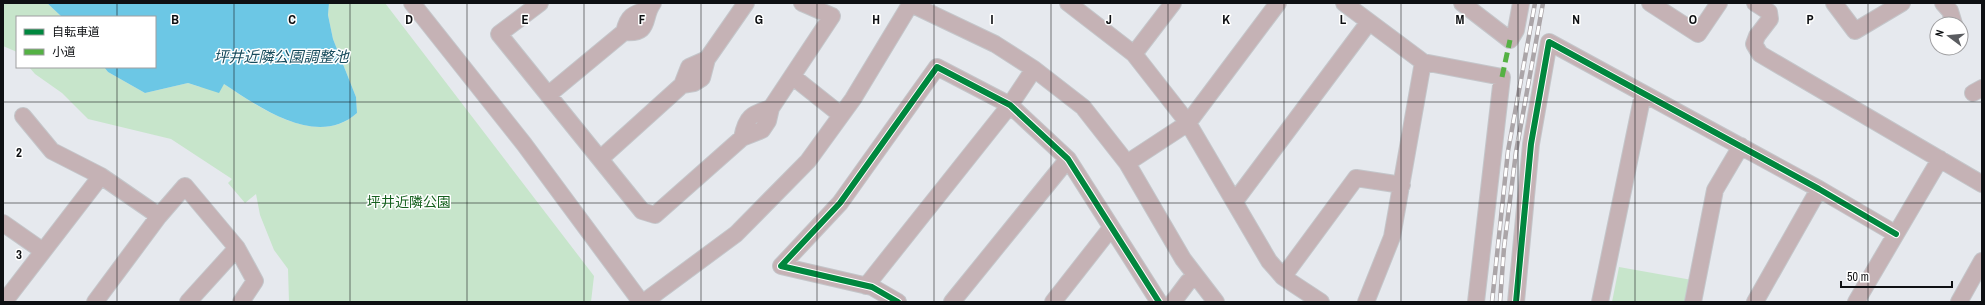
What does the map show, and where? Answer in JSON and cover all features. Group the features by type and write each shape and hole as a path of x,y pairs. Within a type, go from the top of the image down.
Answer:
{"street":[{"path":"412,3 524,144 643,302 736,234 808,161 853,99 911,3 995,44 1034,69 1082,106 1126,163 1183,259 1216,302"},
{"path":"540,3 499,34 642,211 655,215 742,138 748,119 756,113 771,108 832,16 802,3"},
{"path":"600,159 682,85 689,67 707,59 746,3"},
{"path":"1068,3 1134,54 1188,123 1269,261 1282,276 1321,302"},
{"path":"1134,54 1173,3"},
{"path":"1126,163 1188,123 1278,3"},
{"path":"1344,3 1423,62 1502,77 1476,302"},
{"path":"1462,3 1510,40 1516,30 1521,3"},
{"path":"1650,3 1698,34 1719,3"},
{"path":"1755,3 1769,12 1770,19 1754,44 1760,54 1982,184"},
{"path":"1834,3 1855,31 1902,3"},
{"path":"1943,3 1950,11 1952,16"},
{"path":"548,95 624,32 626,22 631,16 651,6"},
{"path":"1235,201 1369,22"},
{"path":"1516,302 1531,144 1549,42 1819,189 1896,234"},
{"path":"1366,302 1392,237 1423,62"},
{"path":"898,302 866,286 780,266 840,203 937,67 1010,105 1068,159 1159,302"},
{"path":"866,286 1010,105 1034,69"},
{"path":"792,76 841,115"},
{"path":"1600,302 1643,94"},
{"path":"23,116 52,151 101,176 159,216"},
{"path":"1693,302 1715,190 1741,146"},
{"path":"952,302 1068,159"},
{"path":"1856,302 1940,159"},
{"path":"4,302 101,176"},
{"path":"1282,276 1356,178 1402,185"},
{"path":"95,302 159,216 185,186 236,248 256,281 241,302"},
{"path":"1754,302 1819,189"},
{"path":"3,223 43,251"},
{"path":"1053,302 1111,228"},
{"path":"188,302 236,248"},
{"path":"1959,302 1982,261"},
{"path":"1173,302 1188,282 1196,277"}],"green space":[{"path":"3,3 47,3 61,16 16,16 16,52 3,46"},
{"name":"坪井近隣公園","path":"329,3 385,3 594,276 591,302 289,302 288,269 274,250 260,215 256,194 245,203 228,183 232,179 171,139 88,119 62,93 35,74 30,68 105,68 108,72 145,93 188,83 200,87 224,84 271,113 289,121 307,126 325,127 341,123 357,113 356,97 333,39 328,15"},
{"path":"1619,267 1692,280 1687,302 1612,302"}],"water":[{"name":"坪井近隣公園調整池","path":"47,3 329,3 328,15 333,39 356,97 357,113 341,123 324,127 307,126 289,121 271,113 224,84 219,93 188,83 145,93 108,72 105,68 156,68 156,16 61,16"}],"railway":[{"path":"1492,302 1508,151 1535,3"},
{"path":"1500,302 1504,248 1516,152 1543,3"}],"marked path":[{"path":"1502,77 1510,40"}],"cycle path":[{"path":"1516,302 1531,144 1549,42 1819,189 1896,234"},
{"path":"898,302 872,287 781,266 840,203 937,67 1010,105 1068,159 1159,302"}]}
